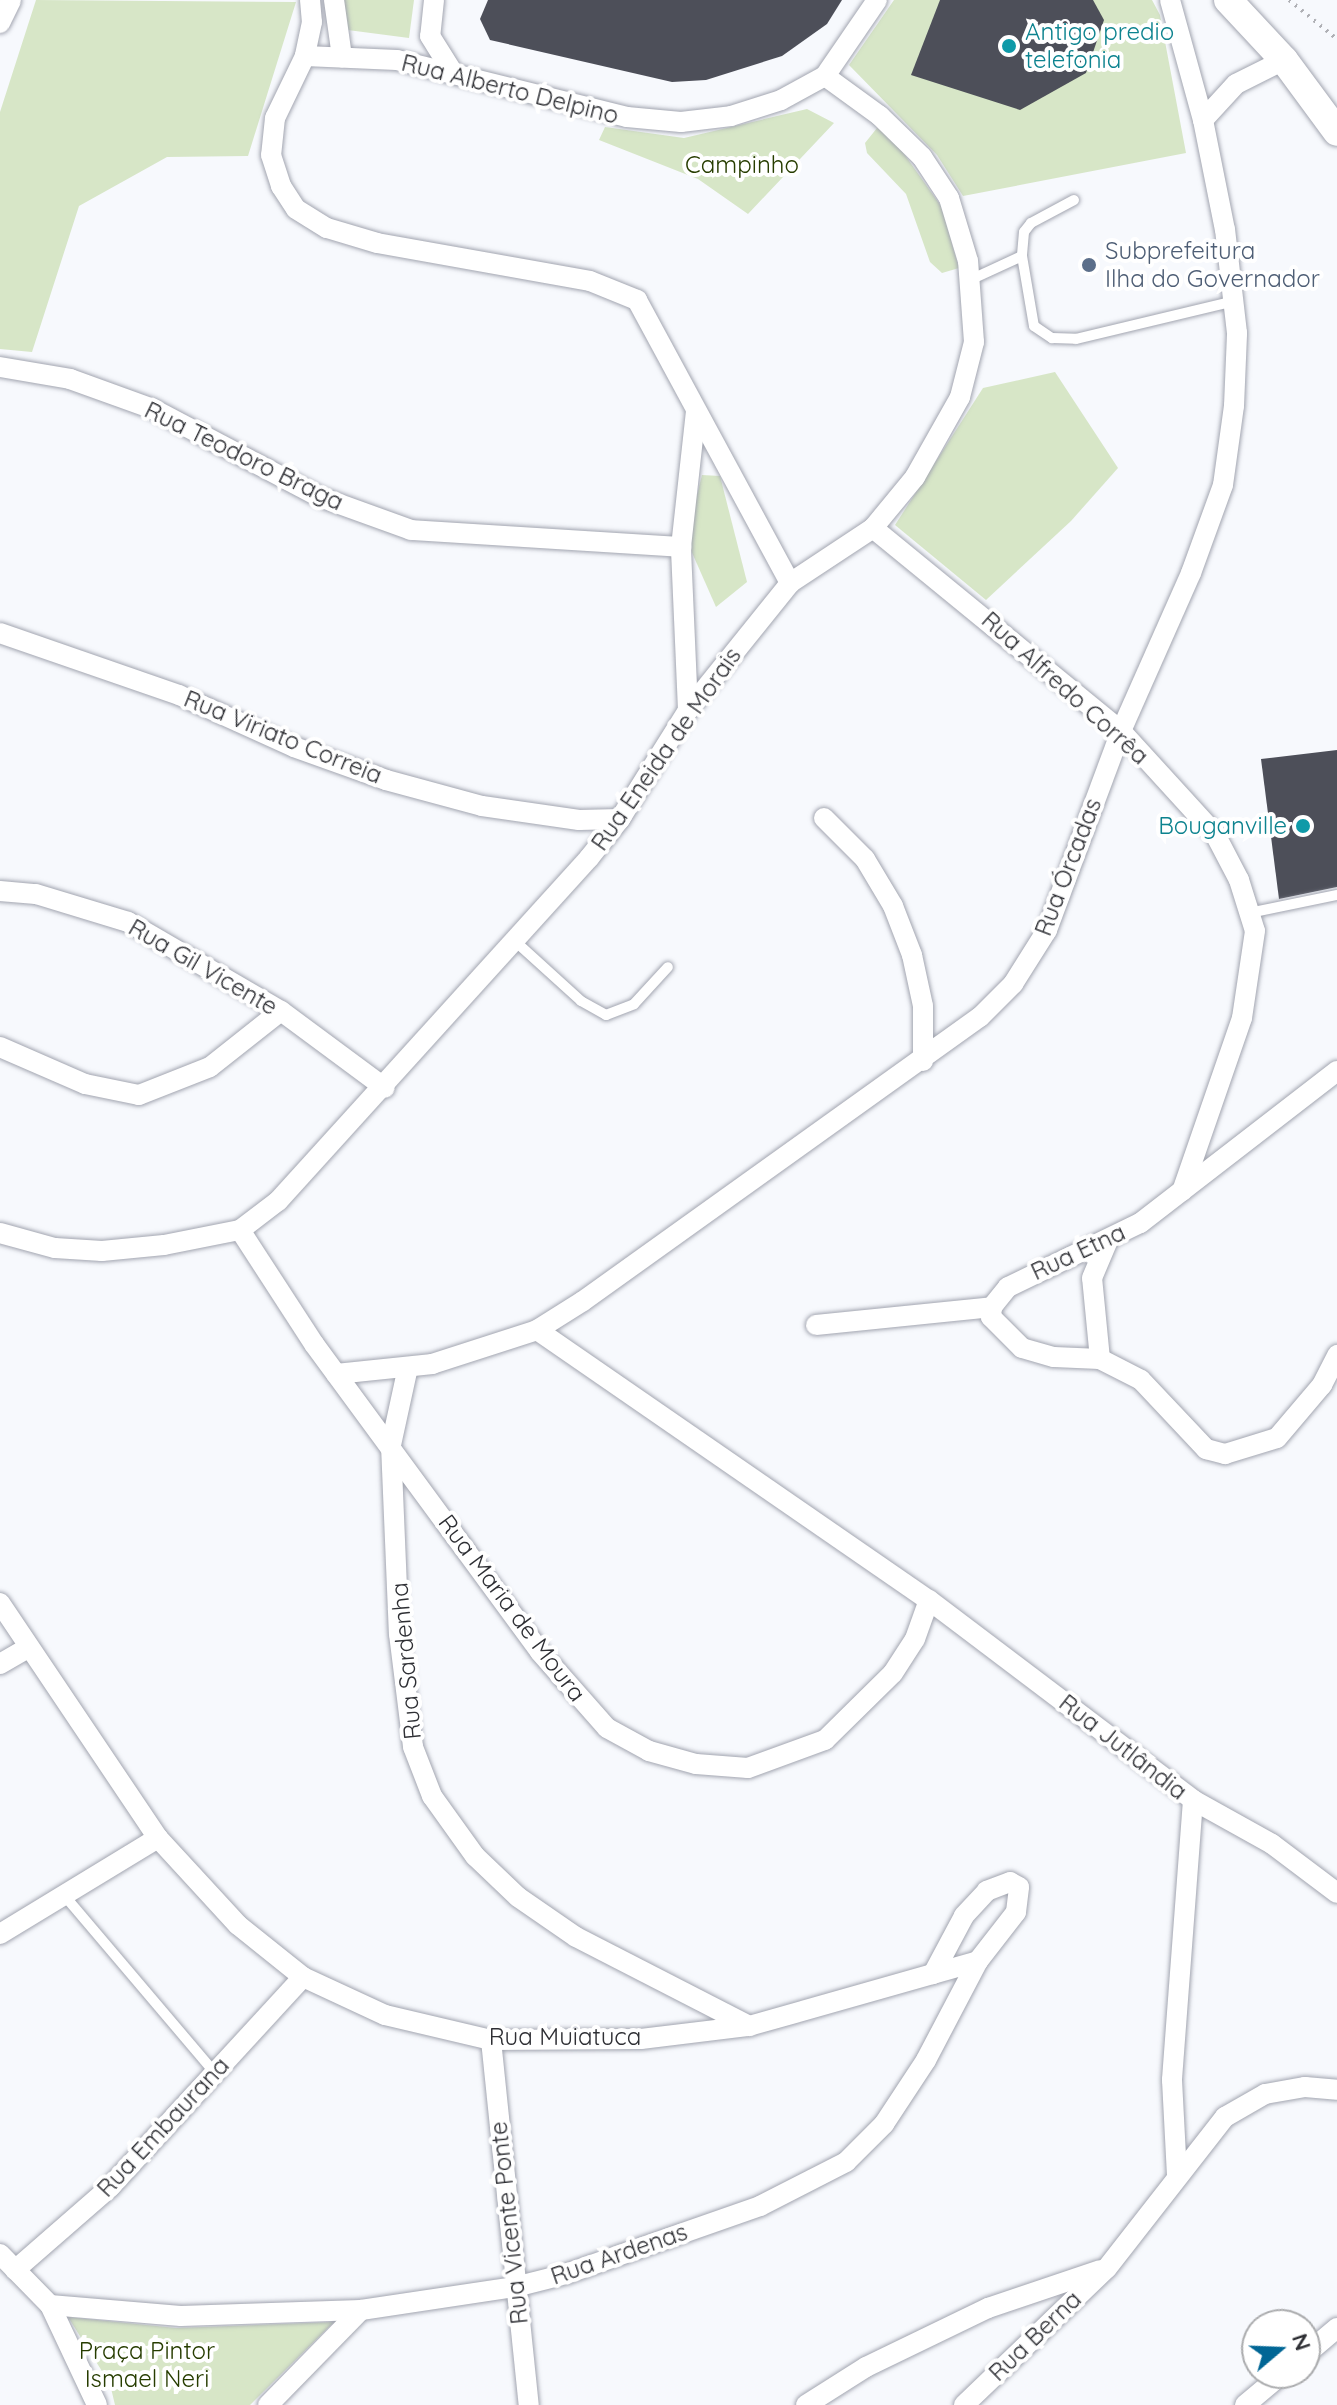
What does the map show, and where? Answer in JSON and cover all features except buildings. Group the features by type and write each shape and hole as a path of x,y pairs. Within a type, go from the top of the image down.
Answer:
{"main road":[{"path":"1228,0 1284,60 1337,132"}],"street":[{"path":"0,23 11,0"},
{"path":"310,0 312,22 305,56 275,118 271,155 281,186 296,209 327,228 377,243 617,289 637,300 657,330 696,411 790,583"},
{"path":"334,0 334,22 342,57"},
{"path":"434,0 430,36 451,70"},
{"path":"825,76 877,0"},
{"name":"Rua Órcadas","path":"336,1374 432,1364 537,1330 923,1061 1013,984 1047,930 1121,731 1191,573 1223,485 1234,406 1234,301 1203,120 1170,0"},
{"path":"312,22 334,22"},
{"path":"397,60 430,36"},
{"name":"Rua Alberto Delpino","path":"305,56 397,60 451,70 627,117 681,122 731,116 781,100 825,76"},
{"path":"1203,120 1236,84 1284,60"},
{"name":"Rua Eneida de Morais","path":"0,1233 55,1248 102,1251 240,1230 278,1201 516,942 620,819 688,710 790,583 873,528 915,477 960,397 974,342 970,280 949,198 922,157 880,116 825,76"},
{"name":"Rua Teodoro Braga","path":"0,367 70,379 153,409 320,497 411,530 681,547"},
{"path":"688,710 681,547 696,411"},
{"name":"Rua Alfredo Corrêa","path":"873,528 1121,731 1215,834 1239,880 1255,931 1242,1018 1182,1191"},
{"name":"Rua Viriato Correia","path":"0,633 179,695 294,747 386,780 482,806 579,820 620,819"},
{"path":"824,818 865,859 893,906 912,955 923,1006 923,1061"},
{"name":"Rua Gil Vicente","path":"0,891 61,900 128,922 281,1011 385,1088"},
{"path":"0,1047 85,1084 139,1095 210,1067 281,1011"},
{"name":"Rua Etna","path":"992,1307 1027,1274 1107,1242 1182,1191 1337,1071"},
{"name":"Rua Maria de Moura","path":"240,1230 336,1374 540,1652 607,1728 649,1751 696,1764 748,1768 825,1740 893,1673 915,1639 929,1600"},
{"path":"1100,1359 1092,1278 1107,1242"},
{"path":"816,1325 992,1307 998,1328 1022,1348 1054,1357 1100,1359 1141,1380 1197,1442 1225,1454 1277,1438 1307,1406 1337,1355"},
{"name":"Rua Jutlândia","path":"537,1330 929,1600 1193,1800 1172,2080 1177,2176"},
{"name":"Rua Sardenha","path":"408,1367 391,1445 405,1694 413,1747 432,1796 475,1856 518,1897 576,1937 749,2026"},
{"name":"Rua Muiatuca","path":"0,1603 158,1838 238,1925 303,1977 385,2015 491,2040 641,2039 749,2026 978,1961"},
{"path":"0,1664 28,1648"},
{"path":"1193,1800 1272,1844 1337,1893"},
{"path":"0,1934 158,1838"},
{"name":"Rua Ardenas","path":"50,2305 181,2316 361,2310 515,2287 760,2206 846,2162 893,2112 978,1961 1016,1912 1019,1887 1010,1882 987,1891 964,1916 933,1974"},
{"name":"Rua Embaurana","path":"15,2270 110,2187 303,1977"},
{"name":"Rua Vicente Ponte","path":"491,2040 529,2405"},
{"path":"806,2405 866,2367 976,2314 1107,2268 1211,2131 1245,2104 1265,2094 1305,2087 1337,2090"},
{"path":"0,2254 50,2305 97,2405"},
{"name":"Rua Berna","path":"964,2405 1107,2268"},
{"path":"268,2405 361,2310"},
{"path":"1321,2342 1337,2328"},
{"path":"1245,2405 1264,2389"}],"lane":[{"path":"1074,200 1031,223 1024,232 1022,256 1034,326 1052,338 1076,339 1234,301"},
{"path":"970,280 1022,256"},
{"path":"1249,913 1337,895"},
{"path":"516,942 581,1001 606,1015 634,1004 668,967"},
{"path":"64,1895 215,2073"}],"path":[{"path":"1289,0 1337,39"}],"green space":[{"path":"36,0 296,2 248,156 167,157 79,206 32,352 0,349 0,112"},
{"path":"344,0 414,0 409,38 340,29"},
{"path":"894,0 1152,0 1160,15 1186,153 963,196 937,155 849,65"},
{"name":"Campinho","path":"807,109 834,123 748,214 698,179 599,140 605,127 684,138"},
{"path":"877,128 890,134 941,206 959,268 942,273 930,262 906,194 867,153 865,143"},
{"path":"1055,372 1118,468 1071,521 986,600 895,525 983,388"},
{"path":"702,475 720,476 747,582 716,607 686,539"},
{"name":"Praça Pintor Ismael Neri","path":"68,2317 176,2328 334,2322 250,2405 115,2405 110,2384"}],"place":[{"name":"Antigo predio telefonia","path":"1009,46"},
{"name":"Subprefeitura Ilha do Governador","path":"1089,265"},
{"name":"Bouganville","path":"1303,826"}]}
